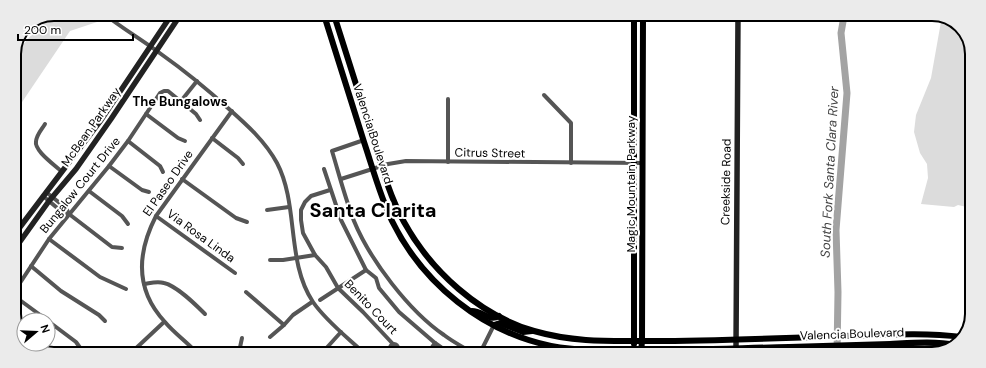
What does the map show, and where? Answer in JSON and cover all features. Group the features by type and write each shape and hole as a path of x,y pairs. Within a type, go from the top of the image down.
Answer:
{"main road":[{"name":"McBean Parkway","path":"21,226 101,120 168,21"},
{"name":"McBean Parkway","path":"21,240 51,199 76,169 176,21"},
{"name":"Valencia Boulevard","path":"326,21 381,194 403,241 422,268 445,291 471,312 494,325 534,342 562,347"},
{"name":"Valencia Boulevard","path":"336,21 382,166 403,222 419,246 439,271 459,289 499,316 534,331 580,341 634,342 852,336 956,336"},
{"name":"Magic Mountain Parkway","path":"634,21 634,347"},
{"name":"Magic Mountain Parkway","path":"641,347 643,163 642,21"},
{"name":"Creekside Road","path":"736,347 738,21"},
{"path":"391,218 398,224 412,247 415,248 419,246"},
{"path":"471,312 478,312 492,318 499,316"},
{"path":"494,325 500,323 523,332 534,331"},
{"name":"Valencia Boulevard","path":"776,347 919,343 946,344"}],"street":[{"path":"114,21 197,81 251,128 264,142 280,169 286,184 303,283 312,302 357,347"},
{"path":"197,81 181,101 196,114 200,120"},
{"name":"Bungalow Court Drive","path":"21,281 49,239 110,166 160,93 164,90 168,90 181,101"},
{"path":"544,95 571,123 571,163"},
{"path":"448,99 448,162"},
{"name":"El Paseo Drive","path":"191,347 164,322 151,303 142,275 142,254 148,232 156,216 232,111"},
{"path":"146,114 178,138 185,141"},
{"path":"45,124 37,136 36,145 39,150 62,172"},
{"path":"212,138 238,158 243,164"},
{"path":"364,140 332,151 347,202 366,247 394,286 416,311 443,335 463,347"},
{"path":"128,141 160,166 163,172"},
{"name":"Citrus Street","path":"341,180 382,166 406,161 643,163"},
{"path":"110,166 142,190 149,192"},
{"name":"Benito Court","path":"324,169 341,220 366,270 376,278 378,288 399,312 441,347"},
{"path":"182,179 236,218 247,222"},
{"name":"Benito Court","path":"330,190 311,196 305,202 300,210 303,233 315,255 326,267 338,288 367,316 392,347"},
{"path":"89,191 122,216 128,224"},
{"path":"45,194 62,212 69,214 112,247 122,248"},
{"path":"267,210 290,207"},
{"name":"Via Rosa Linda","path":"156,216 234,272"},
{"path":"49,239 100,277 126,289"},
{"path":"270,260 298,259 315,255"},
{"path":"31,266 61,291 99,315 105,321"},
{"path":"320,300 366,270"},
{"path":"144,284 160,282 171,285 196,305 204,314"},
{"path":"246,292 284,325"},
{"name":"Bungalow Court Drive","path":"21,301 36,312"},
{"path":"270,337 293,315 312,302"},
{"path":"137,347 164,322"},
{"path":"483,347 494,325"},
{"path":"56,327 80,347"},
{"path":"327,347 341,332"},
{"path":"240,347 242,338"},
{"path":"432,347 435,343"}],"shaded area":[{"path":"54,21 100,21 70,31 21,104 22,46 42,23"},
{"path":"941,22 947,24 961,37 965,51 965,207 921,204 928,178 927,164 920,153 914,132 916,115 931,78"}],"waterway":[{"name":"South Fork Santa Clara River","path":"837,347 838,292 836,230 847,93 841,33 843,21"}],"district":[{"name":"The Bungalows","path":"180,101"},
{"name":"Santa Clarita","path":"373,210"}]}
